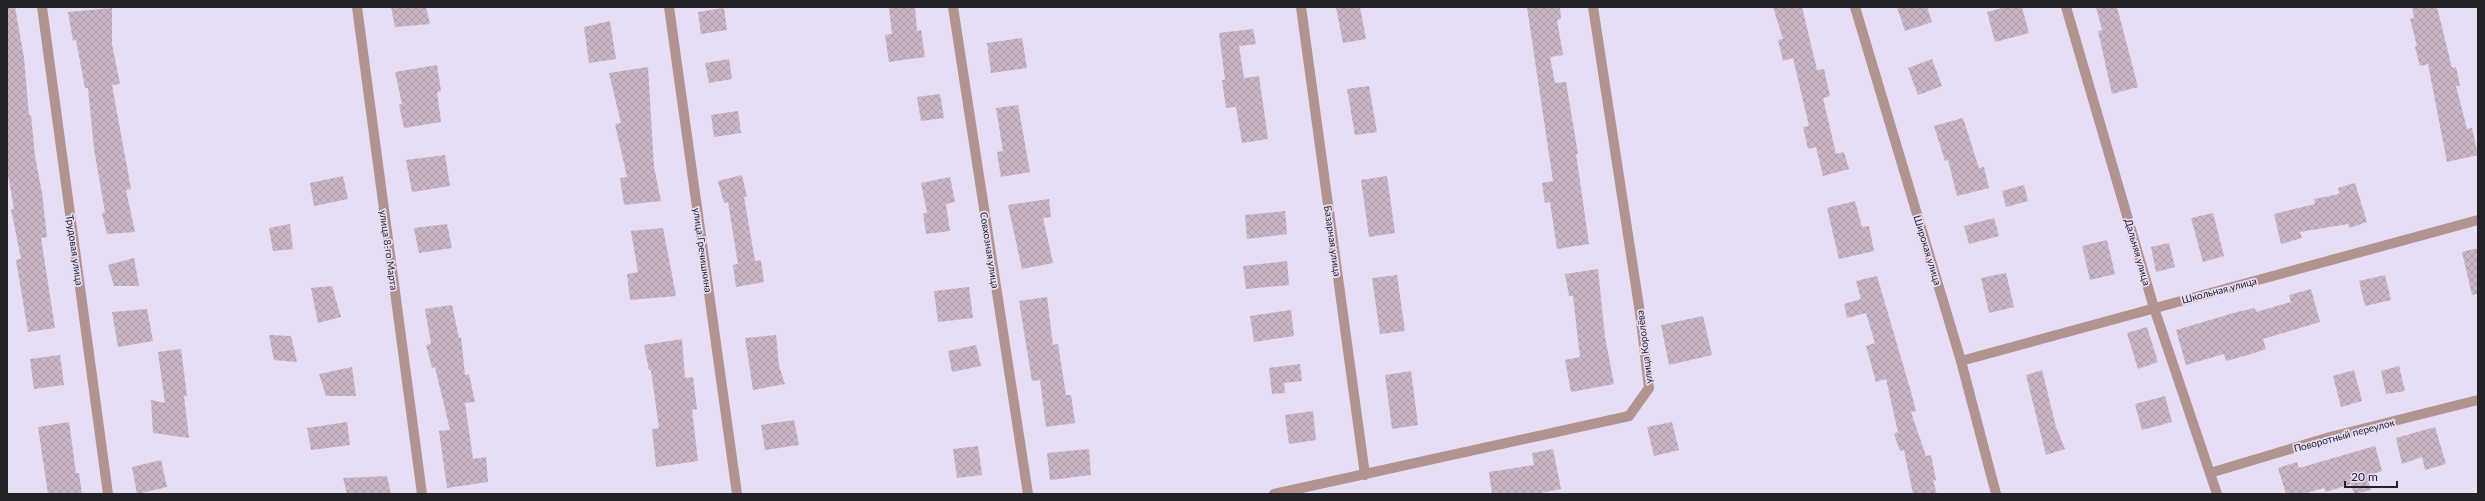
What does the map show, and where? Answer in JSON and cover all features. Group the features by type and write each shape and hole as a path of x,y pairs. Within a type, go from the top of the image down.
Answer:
{"street":[{"name":"Трудовая улица","path":"42,7 108,494"},
{"name":"улица 8-го Марта","path":"357,7 422,494"},
{"name":"улица Гречишкина","path":"669,7 737,494"},
{"name":"Совхозная улица","path":"952,7 1028,494"},
{"name":"Базарная улица","path":"1301,7 1365,475"},
{"name":"улица Королёва","path":"1274,494 1629,416 1649,388 1640,313 1593,7"},
{"name":"Широкая улица","path":"1855,7 1961,361 1996,494"},
{"name":"Дальняя улица","path":"2066,7 2154,308 2218,494"},
{"name":"Школьная улица","path":"1961,361 2478,220"},
{"name":"Поворотный переулок","path":"2210,473 2330,437 2478,400"}],"building":[{"path":"7,7 15,7 24,58 29,115 31,115 35,156 42,193 47,237 41,238 55,328 28,332 16,260 21,259 11,209 14,209 7,169"},
{"path":"391,7 426,7 430,24 395,27"},
{"path":"889,7 915,7 917,31 921,30 925,57 889,62 885,35 892,34"},
{"path":"1336,7 1360,7 1366,39 1343,43"},
{"path":"1527,7 1560,7 1561,19 1557,20 1563,55 1550,57 1555,83 1566,82 1578,154 1576,154 1589,244 1557,249 1550,202 1545,203 1542,183 1553,181"},
{"path":"1773,7 1802,7 1817,70 1824,69 1830,96 1823,98 1836,154 1844,152 1849,169 1823,176 1816,147 1808,149 1803,127 1809,126 1793,58 1783,61 1778,40 1783,39"},
{"path":"1897,7 1927,7 1932,22 1905,31"},
{"path":"2006,7 2022,7 2029,33 1995,42 1987,12"},
{"path":"2096,7 2117,7 2138,87 2112,94 2098,31 2102,30"},
{"path":"2412,7 2437,7 2452,68 2456,67 2460,86 2456,86 2467,129 2472,128 2478,155 2447,162 2428,64 2420,66 2415,47 2417,46 2410,19 2414,18"},
{"path":"112,8 112,44 120,84 112,85 131,189 126,190 135,232 107,234 102,213 105,212 94,149 88,88 85,88 76,40 73,41 68,12"},
{"path":"724,8 727,30 701,34 698,12"},
{"path":"610,21 616,59 589,63 584,27"},
{"path":"1253,29 1256,44 1239,46 1244,78 1259,76 1268,139 1242,143 1236,107 1226,108 1222,80 1225,80 1219,33"},
{"path":"1022,38 1027,68 991,73 987,43"},
{"path":"729,59 732,79 709,83 705,63"},
{"path":"1932,59 1942,86 1918,95 1908,68"},
{"path":"437,65 441,91 437,92 441,122 404,128 399,105 402,104 395,72"},
{"path":"648,67 654,167 661,201 624,205 620,178 627,177 615,124 621,123 609,73"},
{"path":"1369,86 1377,132 1355,135 1347,89"},
{"path":"940,94 944,118 921,121 917,97"},
{"path":"1018,105 1030,172 1001,177 997,152 1003,151 996,108"},
{"path":"738,111 741,133 714,137 711,115"},
{"path":"1963,118 1979,168 1984,167 1989,188 1957,196 1948,160 1945,161 1934,126"},
{"path":"445,155 450,186 412,192 406,160"},
{"path":"742,175 747,197 744,197 755,261 761,260 764,282 736,287 733,265 738,264 728,202 724,203 718,181"},
{"path":"343,176 348,199 314,206 310,183"},
{"path":"1387,176 1395,233 1369,237 1361,180"},
{"path":"950,177 955,202 946,204 950,231 926,234 923,213 927,213 921,183"},
{"path":"2355,183 2367,222 2350,228 2348,224 2300,232 2302,238 2281,244 2274,214 2315,204 2314,199 2339,194 2338,188"},
{"path":"2024,185 2028,201 2006,207 2002,191"},
{"path":"1049,199 1051,217 1043,218 1053,263 1022,269 1008,205"},
{"path":"1855,201 1862,227 1869,226 1874,251 1839,259 1827,208"},
{"path":"1285,211 1287,234 1247,239 1245,215"},
{"path":"2213,213 2224,256 2203,262 2191,218"},
{"path":"1994,218 1999,236 1969,244 1964,226"},
{"path":"290,224 293,249 273,251 269,228"},
{"path":"447,224 452,248 419,253 414,228"},
{"path":"663,228 676,296 630,300 627,274 638,272 631,231"},
{"path":"2107,240 2115,274 2090,280 2082,246"},
{"path":"2169,243 2175,267 2156,272 2151,247"},
{"path":"2478,248 2478,294 2472,295 2462,252"},
{"path":"134,258 139,286 114,286 108,265"},
{"path":"1287,261 1289,285 1246,289 1243,266"},
{"path":"1598,269 1605,337 1614,384 1571,392 1565,360 1580,357 1573,296 1569,296 1565,274"},
{"path":"2006,273 2014,307 1989,313 1981,278"},
{"path":"1397,275 1405,331 1380,334 1372,278"},
{"path":"2385,275 2391,300 2365,306 2359,281"},
{"path":"1877,276 1916,411 1911,412 1926,456 1931,455 1936,480 1933,481 1937,494 1913,494 1904,450 1900,451 1894,434 1898,432 1886,379 1876,382 1866,346 1875,343 1866,313 1847,318 1844,304 1861,299 1856,281"},
{"path":"332,286 341,317 318,323 311,288"},
{"path":"969,287 973,318 938,322 934,291"},
{"path":"2311,289 2320,322 2263,339 2266,349 2248,355 2226,361 2224,354 2186,365 2176,330 2237,312 2255,308 2256,312 2291,302 2289,295"},
{"path":"1047,297 1053,345 1058,344 1066,395 1071,395 1075,423 1046,427 1040,380 1032,381 1019,301"},
{"path":"452,305 459,338 461,337 465,375 469,374 475,402 465,403 473,459 486,457 488,482 447,488 439,431 450,430 435,367 432,368 426,345 431,344 425,309"},
{"path":"147,309 153,341 118,347 112,312"},
{"path":"1291,310 1294,336 1254,342 1250,316"},
{"path":"1703,316 1712,355 1669,365 1661,325"},
{"path":"2147,327 2158,362 2138,369 2127,333"},
{"path":"269,335 291,336 297,362 274,360"},
{"path":"776,335 779,366 785,384 753,390 745,338"},
{"path":"682,339 685,378 693,377 697,409 692,410 698,461 656,467 652,429 659,428 651,370 649,370 644,345"},
{"path":"976,345 981,366 952,372 948,351"},
{"path":"181,349 187,396 184,396 189,438 153,433 151,400 165,403 158,352"},
{"path":"60,355 64,385 34,389 30,359"},
{"path":"1300,364 1302,381 1284,383 1285,393 1272,394 1269,368"},
{"path":"2399,366 2405,391 2386,394 2381,371"},
{"path":"352,367 356,396 326,396 319,374"},
{"path":"2042,370 2056,427 2065,449 2046,455 2026,375"},
{"path":"2354,370 2362,401 2341,407 2333,376"},
{"path":"1411,371 1418,425 1392,429 1385,375"},
{"path":"2165,396 2172,422 2142,430 2135,404"},
{"path":"1313,411 1316,440 1289,444 1285,415"},
{"path":"794,420 799,445 765,450 761,425"},
{"path":"69,422 76,473 79,473 82,494 48,494 38,427"},
{"path":"347,422 350,445 311,450 307,428"},
{"path":"1672,422 1679,450 1654,456 1647,427"},
{"path":"2435,427 2446,464 2425,470 2422,457 2402,464 2396,438"},
{"path":"978,446 982,475 957,478 953,449"},
{"path":"2375,446 2382,471 2367,476 2371,490 2354,494 2351,484 2326,492 2324,488 2303,494 2286,494 2278,468 2297,462 2299,468"},
{"path":"1089,449 1091,475 1050,480 1047,453"},
{"path":"1553,449 1561,489 1535,494 1492,494 1489,472 1534,465 1532,453"},
{"path":"161,460 167,487 137,494 132,467"},
{"path":"387,476 391,494 347,494 343,478"}]}
